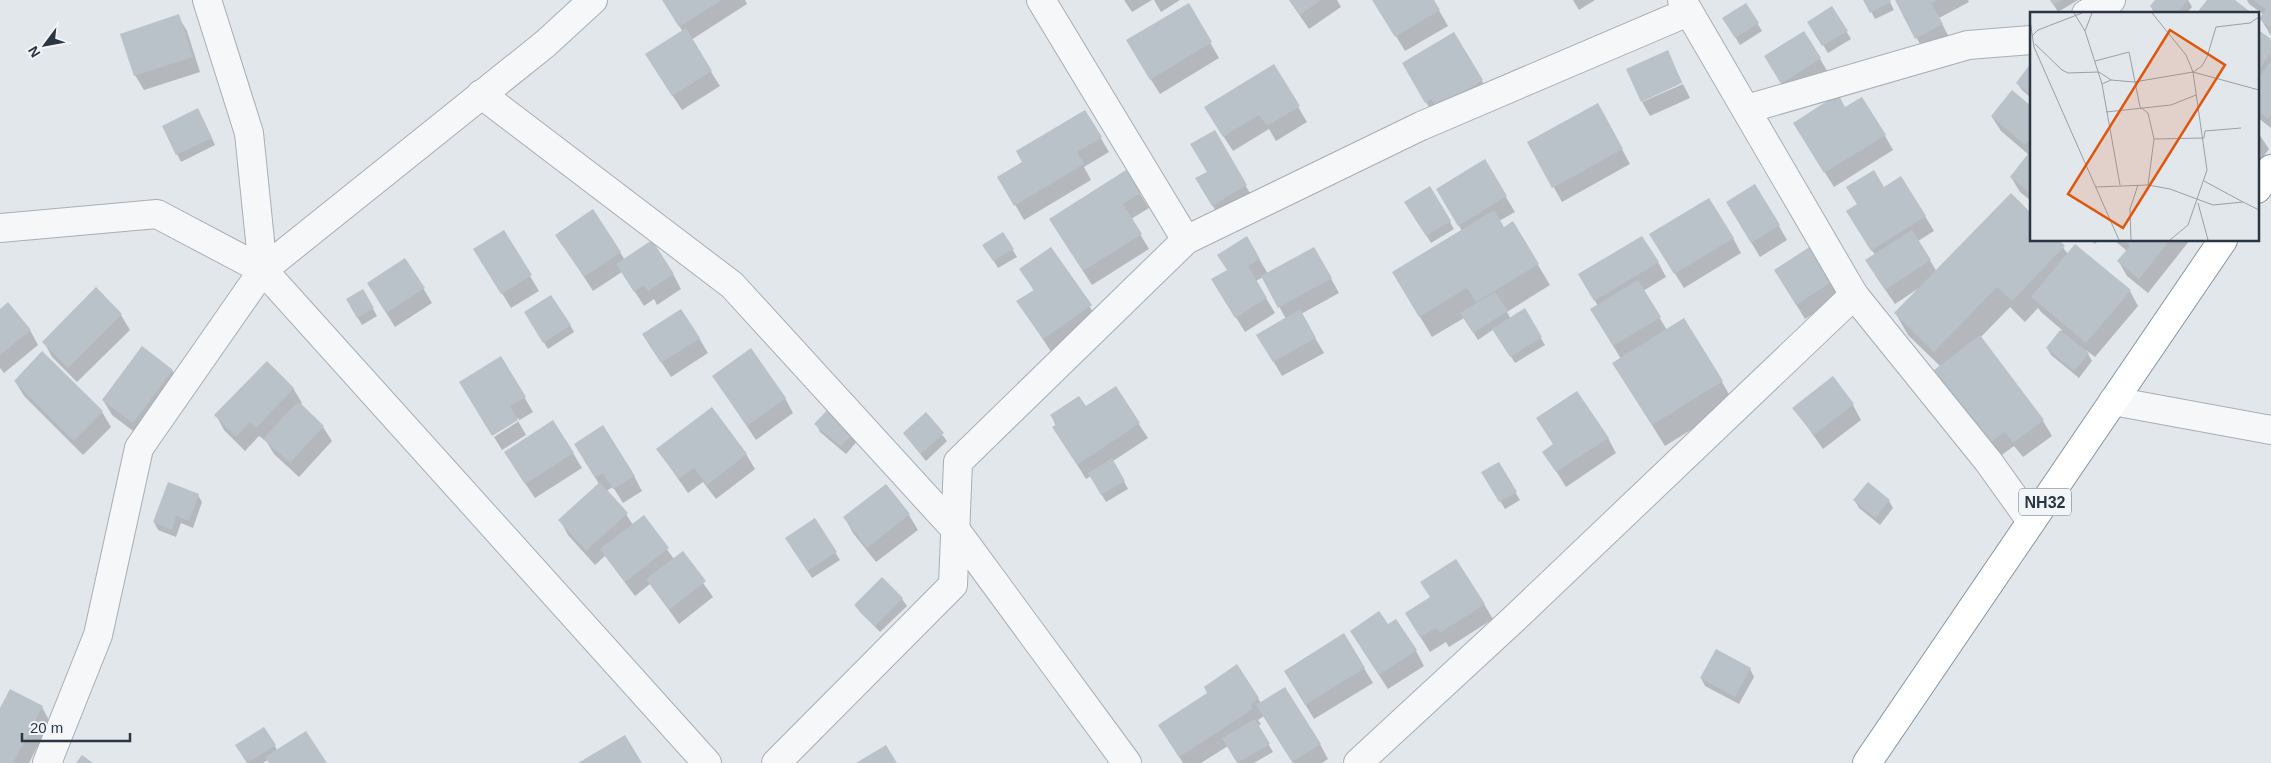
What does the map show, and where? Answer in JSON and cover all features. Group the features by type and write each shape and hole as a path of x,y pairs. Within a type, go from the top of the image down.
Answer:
{"highway":[{"path":"2258,188 2271,169"},
{"name":"NH32","path":"1867,763 2221,241"}],"street":[{"path":"207,0 249,133 263,270"},
{"path":"47,763 98,635 139,448 263,270 545,44 593,0"},
{"path":"1041,0 1186,240"},
{"path":"2090,12 2111,0"},
{"path":"776,763 953,585 958,462 1186,240 1421,126 1685,6 1748,109 1854,295 1988,461 2031,521"},
{"path":"1748,109 1968,45 2030,40"},
{"path":"481,94 732,285 955,529 1127,763"},
{"path":"0,228 157,214 263,270 707,763"},
{"path":"1358,763 1516,617 1854,295"},
{"path":"2113,401 2271,430"}],"building":[{"path":"662,0 722,0 679,27"},
{"path":"1290,0 1321,0 1300,15"},
{"path":"1372,0 1434,0 1440,10 1395,37"},
{"path":"1863,0 1890,0 1891,2 1870,13"},
{"path":"1895,0 1937,0 1931,3 1943,24 1915,39"},
{"path":"2050,0 2062,0 2053,5"},
{"path":"2155,0 2188,0 2178,12 2156,12 2150,6"},
{"path":"2207,0 2235,0 2250,12 2198,12"},
{"path":"2253,0 2271,0 2271,28 2259,19 2266,9"},
{"path":"1189,3 1212,42 1150,80 1126,40"},
{"path":"1746,3 1759,23 1735,38 1722,18"},
{"path":"1832,6 1848,31 1822,46 1807,22"},
{"path":"179,14 193,57 134,76 120,34"},
{"path":"686,28 712,71 672,96 645,54"},
{"path":"2258,30 2271,39 2271,53 2258,70"},
{"path":"1804,31 1821,58 1781,84 1764,56"},
{"path":"1454,32 1483,80 1437,108 1431,99 1425,103 1402,63"},
{"path":"1668,50 1682,83 1641,102 1626,69"},
{"path":"2271,61 2271,115 2268,119 2258,111 2258,79"},
{"path":"1274,64 1300,106 1267,126 1259,115 1223,137 1204,107"},
{"path":"2030,64 2030,94 2016,83"},
{"path":"2012,90 2030,105 2030,139 2025,145 1991,116"},
{"path":"1838,94 1845,107 1862,97 1886,135 1824,173 1793,123"},
{"path":"1598,103 1623,149 1552,188 1527,142"},
{"path":"198,108 212,138 176,155 162,126"},
{"path":"1085,110 1102,137 1077,152 1084,164 1014,206 997,177 1022,162 1016,151"},
{"path":"1215,130 1247,185 1212,206 1195,178 1207,172 1190,144"},
{"path":"2030,151 2030,193 2010,177"},
{"path":"1485,159 1507,196 1458,226 1436,189"},
{"path":"1126,170 1141,193 1123,204 1142,234 1083,271 1049,219"},
{"path":"1874,170 1884,187 1901,176 1926,216 1871,251 1846,211 1857,204 1846,187"},
{"path":"1755,184 1780,225 1751,243 1726,202"},
{"path":"1430,186 1451,221 1426,236 1404,202"},
{"path":"2011,193 2030,212 2030,241 2060,241 2065,246 2012,301 1997,287 1934,352 1894,313"},
{"path":"1709,198 1734,238 1674,274 1649,234"},
{"path":"593,209 621,252 584,277 555,235"},
{"path":"1494,210 1504,227 1513,221 1539,264 1476,302 1467,288 1419,317 1392,272"},
{"path":"504,230 532,275 501,294 473,249"},
{"path":"1912,230 1931,260 1885,290 1865,260"},
{"path":"1003,232 1014,249 993,261 982,245"},
{"path":"1247,236 1260,259 1248,266 1267,298 1235,318 1211,279 1227,270 1217,255"},
{"path":"1642,236 1659,262 1594,301 1578,274"},
{"path":"652,240 674,274 648,291 644,285 634,292 616,264"},
{"path":"2124,241 2169,241 2139,279 2117,261 2130,246"},
{"path":"2075,244 2131,290 2086,343 2031,297"},
{"path":"1811,246 1833,281 1796,305 1774,270"},
{"path":"1051,247 1092,305 1043,339 1016,301 1034,290 1019,269"},
{"path":"1314,247 1332,278 1278,308 1261,276"},
{"path":"405,258 425,288 386,313 367,283"},
{"path":"1638,280 1661,317 1613,346 1590,309"},
{"path":"96,287 122,314 68,368 42,342"},
{"path":"363,289 374,308 357,318 346,299"},
{"path":"1495,292 1508,311 1473,333 1460,313"},
{"path":"551,295 571,325 543,343 524,312"},
{"path":"8,302 31,330 0,355 0,309"},
{"path":"1525,308 1542,337 1510,357 1492,329"},
{"path":"681,309 700,338 661,363 642,334"},
{"path":"1300,309 1316,338 1273,362 1256,335"},
{"path":"1684,318 1723,381 1652,425 1612,363"},
{"path":"2060,330 2089,353 2074,371 2046,348"},
{"path":"1980,335 2044,420 2013,443 2005,432 1990,443 1934,370"},
{"path":"142,346 173,370 133,423 102,400"},
{"path":"751,348 786,398 747,426 712,376"},
{"path":"42,351 103,411 74,441 14,381"},
{"path":"501,356 526,397 510,406 518,420 492,436 459,382"},
{"path":"267,361 294,388 256,428 250,422 236,437 214,415"},
{"path":"1833,376 1854,404 1814,435 1792,408"},
{"path":"1116,386 1140,423 1077,465 1052,427 1057,424 1050,415 1079,396 1086,406"},
{"path":"1577,391 1609,438 1556,472 1542,452 1553,444 1536,418"},
{"path":"298,401 324,426 290,463 263,439"},
{"path":"831,406 857,429 841,447 814,424"},
{"path":"712,407 747,454 707,485 694,468 679,479 656,449"},
{"path":"926,412 944,433 921,454 903,433"},
{"path":"553,420 574,453 525,484 504,452"},
{"path":"603,425 635,476 613,489 603,473 595,478 574,444"},
{"path":"1112,458 1125,481 1101,495 1088,473"},
{"path":"1499,462 1517,492 1499,502 1481,472"},
{"path":"168,482 199,494 189,521 176,516 172,530 153,522"},
{"path":"600,482 628,513 586,551 558,520"},
{"path":"1868,482 1890,500 1875,518 1853,500"},
{"path":"886,484 910,514 867,548 843,517"},
{"path":"644,515 669,548 625,582 600,549"},
{"path":"815,518 837,552 807,571 785,538"},
{"path":"683,551 706,581 669,610 646,579"},
{"path":"1456,559 1485,604 1440,633 1436,628 1420,637 1405,613 1430,597 1420,582"},
{"path":"882,577 903,598 875,626 854,605"},
{"path":"1379,611 1388,624 1396,619 1417,650 1379,675 1350,631"},
{"path":"1344,633 1365,668 1305,705 1284,671"},
{"path":"1716,649 1751,668 1735,697 1700,678"},
{"path":"1237,664 1259,698 1251,704 1253,709 1179,757 1158,725 1207,693 1204,687"},
{"path":"1285,687 1321,744 1292,762 1256,705"},
{"path":"10,689 43,706 13,763 0,763 0,708"},
{"path":"1255,719 1270,744 1237,763 1222,738"},
{"path":"264,727 276,745 247,763 235,745"},
{"path":"306,731 327,763 269,763 265,757"},
{"path":"625,735 642,763 578,763"},
{"path":"886,745 897,763 856,763"},
{"path":"82,755 93,763 76,763"}]}
